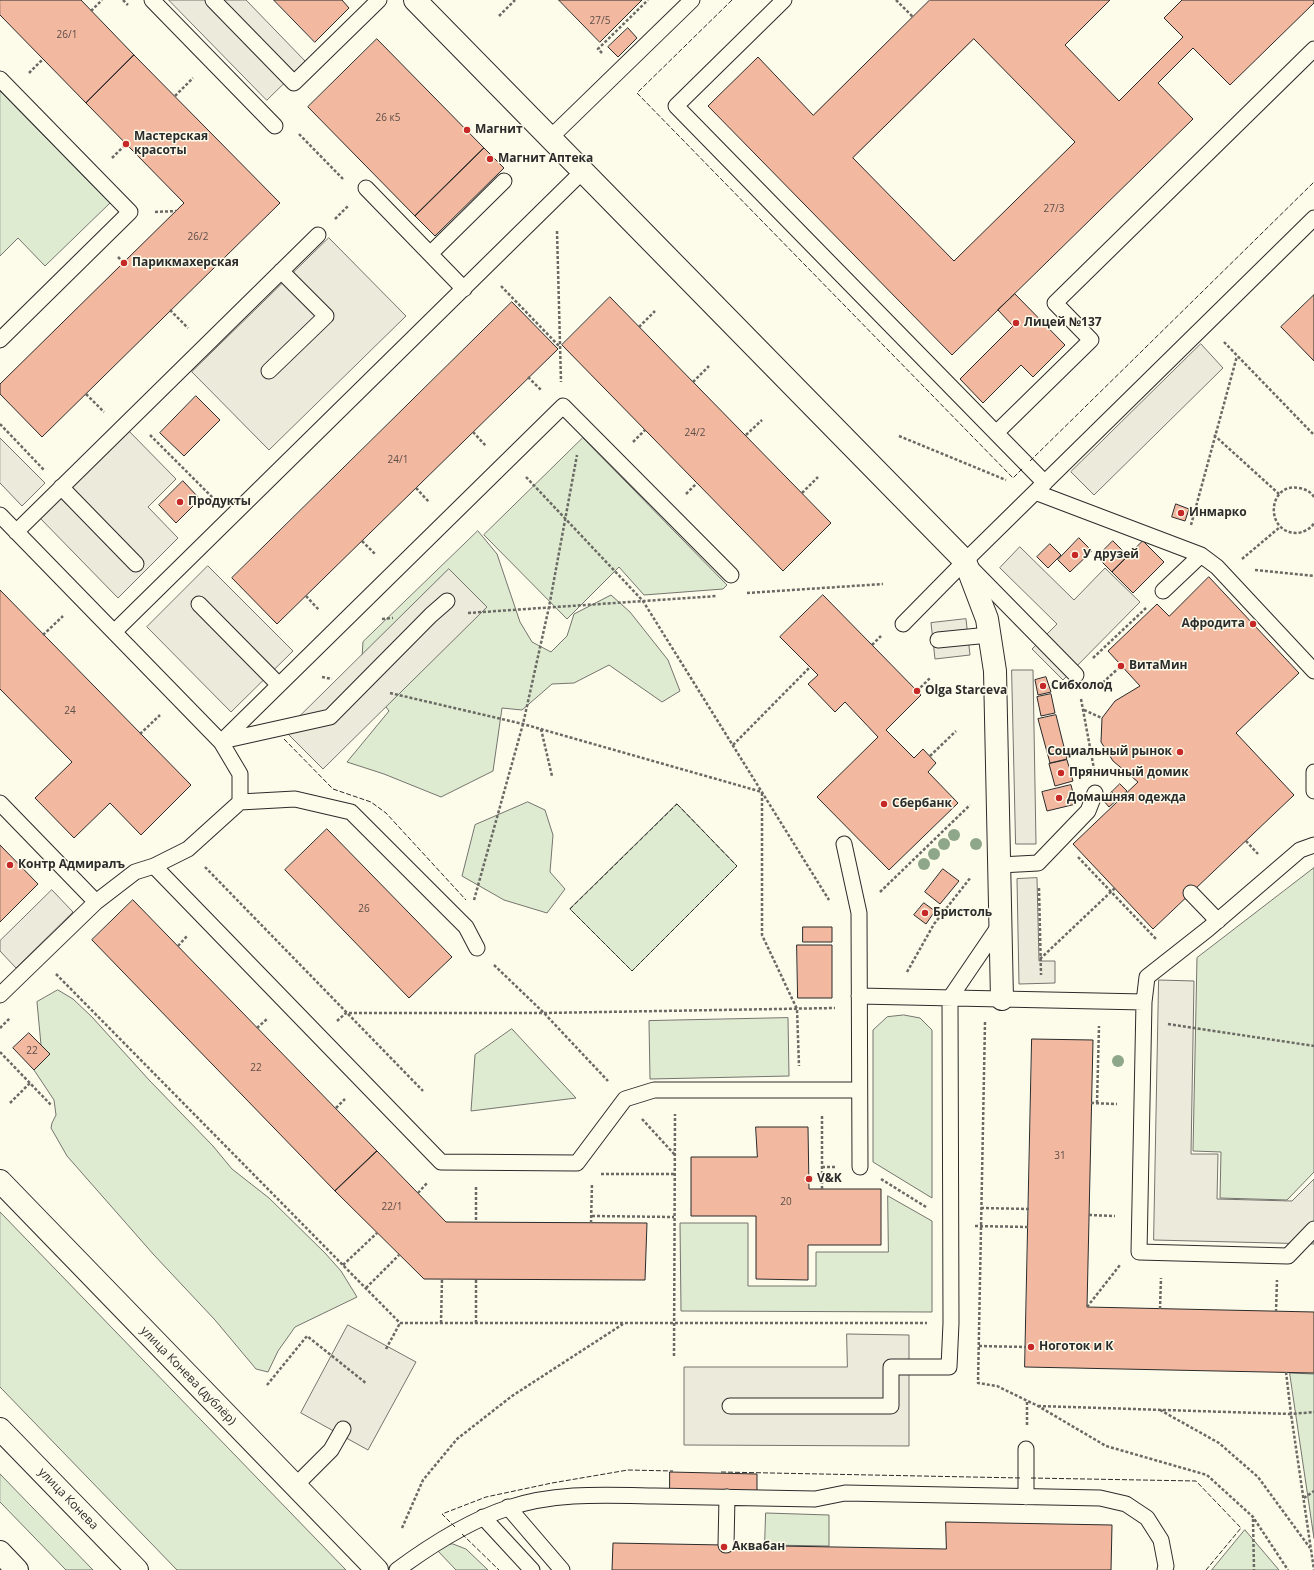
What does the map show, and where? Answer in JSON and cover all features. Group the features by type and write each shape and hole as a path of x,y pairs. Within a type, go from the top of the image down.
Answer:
{"street":[{"path":"415,0 964,561 987,619 995,671 1001,924 994,998"},
{"name":"улица Конева (дублёр)","path":"0,1181 377,1570"},
{"name":"улица Конева","path":"0,1429 137,1570"},
{"path":"0,1552 17,1570"}],"lane":[{"path":"152,0 275,126"},
{"path":"212,0 294,83 379,0"},
{"path":"550,138 692,0"},
{"path":"784,0 676,106 996,433 1040,487 1201,555 1224,568 1314,671"},
{"path":"996,433 1091,340 1055,303 1314,49"},
{"path":"0,79 130,212 0,340"},
{"path":"114,632 583,171"},
{"path":"430,254 504,181"},
{"path":"366,188 464,289"},
{"path":"903,624 964,561 1314,218"},
{"path":"16,532 318,235"},
{"path":"269,371 326,316 281,271"},
{"path":"222,742 563,406 582,427 731,575"},
{"path":"61,487 136,564"},
{"path":"0,515 222,742 240,774 240,802"},
{"path":"1163,591 1201,555"},
{"path":"964,561 1076,675"},
{"path":"222,742 330,717 431,615 448,602"},
{"path":"199,604 279,685"},
{"path":"938,640 989,635"},
{"path":"1314,772 1314,791"},
{"path":"1000,865 1038,863 1088,812 1095,793"},
{"path":"0,996 96,902 135,872 154,866 188,849 240,802 295,799 351,812 466,927 477,948"},
{"path":"0,803 96,902"},
{"path":"844,844 859,913 860,1167"},
{"path":"1314,845 1300,850 1218,921 1147,977 1144,1002 1139,1252 1288,1256 1314,1229"},
{"path":"154,866 441,1162 577,1163 625,1099 654,1090 859,1090"},
{"path":"1191,893 1218,921"},
{"path":"730,1406 891,1406 890,1368 949,1367 951,1323 950,998 1001,924"},
{"path":"859,1002 893,996 1144,1002"},
{"path":"295,1486 331,1450 343,1429"},
{"path":"1026,1450 1026,1497"},
{"path":"397,1570 423,1551 483,1517 508,1507 554,1496 604,1495 815,1499 845,1493 1100,1498 1126,1504 1147,1518 1161,1540 1166,1566 1165,1570"},
{"path":"726,1545 727,1497"},
{"path":"508,1507 562,1570"},
{"path":"483,1517 532,1570"}],"path":[{"path":"91,11 102,0"},
{"path":"499,16 516,0"},
{"path":"598,49 648,0"},
{"path":"896,0 913,17"},
{"path":"27,75 43,59"},
{"path":"175,96 196,75"},
{"path":"294,129 348,184"},
{"path":"110,160 126,144"},
{"path":"151,212 176,211"},
{"path":"557,227 559,346 563,406"},
{"path":"484,269 559,346"},
{"path":"170,310 189,330"},
{"path":"639,327 655,311"},
{"path":"1206,324 1314,435"},
{"path":"1185,549 1214,435 1237,356"},
{"path":"693,382 709,366"},
{"path":"86,394 105,413"},
{"path":"133,417 231,517"},
{"path":"746,435 762,420"},
{"path":"0,424 61,487"},
{"path":"466,927 523,724 549,607 582,427"},
{"path":"472,432 488,447"},
{"path":"1214,435 1279,494"},
{"path":"899,436 1040,487"},
{"path":"802,493 818,478"},
{"path":"531,483 566,518 643,601 832,903"},
{"path":"1313,526 1305,531 1296,533 1287,532 1280,527 1275,519 1273,511 1274,502 1279,494 1286,489 1295,487 1304,488 1314,497"},
{"path":"1224,568 1280,527"},
{"path":"1224,568 1314,576"},
{"path":"743,594 883,584"},
{"path":"1095,793 1095,771 1076,675 1163,591"},
{"path":"344,621 720,595"},
{"path":"306,596 320,611"},
{"path":"58,610 69,621"},
{"path":"43,635 63,615"},
{"path":"872,645 884,633"},
{"path":"1111,675 1121,666"},
{"path":"733,745 810,667"},
{"path":"294,671 523,724 762,792"},
{"path":"917,691 931,677"},
{"path":"155,709 166,720"},
{"path":"1083,710 1102,718"},
{"path":"140,734 160,714"},
{"path":"541,729 552,776"},
{"path":"930,756 956,731"},
{"path":"762,792 762,935 797,1009 800,1090"},
{"path":"892,881 970,804"},
{"path":"1061,839 1172,957"},
{"path":"188,849 423,1091"},
{"path":"1038,863 1041,1000"},
{"path":"893,996 934,924 972,875"},
{"path":"1040,959 1115,888"},
{"path":"477,948 544,1013 625,1099 675,1155"},
{"path":"40,957 400,1323 951,1323"},
{"path":"994,998 981,1226 978,1383 997,1386 1038,1406 1106,1446 1207,1475 1253,1517 1288,1570"},
{"path":"346,1013 544,1013 797,1009 859,1002"},
{"path":"1144,1020 1314,1046"},
{"path":"1097,1104 1099,1025"},
{"path":"0,1052 51,1105"},
{"path":"10,1103 30,1083"},
{"path":"674,1356 675,1090"},
{"path":"1091,1104 1119,1104"},
{"path":"822,1107 822,1189"},
{"path":"860,1167 935,1213 950,1225 1028,1227"},
{"path":"599,1174 674,1174"},
{"path":"476,1180 476,1222"},
{"path":"592,1181 592,1223"},
{"path":"982,1208 1029,1209"},
{"path":"1089,1215 1117,1216"},
{"path":"592,1216 674,1217"},
{"path":"343,1265 377,1232"},
{"path":"366,1288 399,1255"},
{"path":"1087,1307 1123,1260"},
{"path":"1160,1309 1161,1275"},
{"path":"1276,1312 1277,1277"},
{"path":"441,1323 442,1279"},
{"path":"476,1280 476,1323"},
{"path":"386,1349 400,1323"},
{"path":"402,1528 422,1480 457,1439 512,1396 623,1323"},
{"path":"267,1385 307,1336 366,1384"},
{"path":"979,1346 1026,1347"},
{"path":"1286,1372 1314,1570"},
{"path":"1038,1406 1291,1414 1314,1412"},
{"path":"1160,1410 1219,1443 1258,1477 1311,1548"},
{"path":"1304,1498 1314,1490"},
{"path":"1253,1517 1254,1570"}],"green space":[{"path":"0,91 110,203 45,266 18,238 0,256"},
{"path":"583,438 727,585 723,589 644,595 619,567 567,619 484,535"},
{"path":"478,531 497,554 520,622 532,642 551,652 567,636 574,614 611,595 630,612 668,660 680,691 662,702 609,665 574,683 552,684 522,710 502,708 493,771 441,797 384,774 347,762 389,711 361,673 363,642"},
{"path":"528,802 545,810 553,835 550,872 565,889 547,913 504,900 462,876 475,825"},
{"path":"677,804 737,866 632,971 570,909"},
{"path":"1314,868 1314,1172 1287,1200 1220,1198 1221,1152 1193,1151 1197,958"},
{"path":"58,990 73,999 92,1017 150,1081 213,1146 232,1169 269,1198 325,1253 341,1271 357,1297 295,1327 278,1351 268,1372 256,1369 215,1320 154,1255 67,1156 51,1128 56,1115 54,1100 34,1070 50,1054 41,1045 37,1002"},
{"path":"904,1015 920,1018 932,1030 932,1198 873,1162 873,1030 887,1017"},
{"path":"788,1018 789,1076 650,1079 649,1021"},
{"path":"512,1029 576,1098 471,1111 475,1055"},
{"path":"888,1196 932,1221 932,1312 681,1311 680,1223 748,1223 748,1286 816,1286 816,1252 888,1252"},
{"path":"0,1212 346,1570 177,1570 0,1387"},
{"path":"1290,1373 1314,1374 1314,1538"},
{"path":"0,1474 93,1570 66,1570 0,1502"},
{"path":"766,1513 829,1515 829,1546 765,1545"},
{"path":"1245,1530 1279,1570 1212,1570"},
{"path":"453,1544 466,1549 488,1570 456,1570 437,1550 444,1545"}],"shaded area":[{"path":"169,0 246,0 306,62 267,100"},
{"path":"329,238 406,316 269,450 192,372"},
{"path":"1201,344 1223,368 1094,495 1071,472"},
{"path":"126,428 176,479 148,507 178,538 118,598 38,516"},
{"path":"0,438 45,483 22,506 0,483"},
{"path":"1020,547 1074,600 1105,568 1140,602 1063,680 1032,649 1057,624 1000,568"},
{"path":"208,566 293,651 231,712 147,627"},
{"path":"449,569 487,607 323,769 285,731"},
{"path":"966,619 970,655 935,659 931,623"},
{"path":"1012,670 1033,670 1036,844 1016,844"},
{"path":"1037,878 1039,961 1055,961 1055,983 1019,984 1017,879"},
{"path":"52,890 73,912 16,968 0,951 0,941"},
{"path":"1159,980 1194,981 1191,1154 1218,1154 1217,1199 1292,1201 1314,1179 1314,1244 1154,1240"},
{"path":"348,1325 416,1362 368,1450 301,1413"},
{"path":"847,1334 909,1335 909,1446 684,1445 684,1367 847,1367"}],"building":[{"path":"0,0 81,0 134,55 86,103 0,15"},
{"path":"274,0 342,0 349,8 315,42"},
{"path":"559,0 642,0 600,42"},
{"path":"930,0 1110,0 1065,45 1119,101 1183,37 1164,18 1182,0 1314,0 1314,3 1230,85 1193,48 1158,83 1193,119 952,355 708,106 758,57 813,115","holes":["974,39 1075,142 954,261 853,158"]},
{"path":"628,28 637,38 618,57 608,47"},
{"path":"377,39 484,148 415,216 308,107"},
{"path":"134,55 280,203 42,437 0,394 0,384 184,203 86,103"},
{"path":"484,148 504,168 435,236 415,216"},
{"path":"1015,294 1065,345 1033,377 1021,365 983,403 960,379 1013,326 998,310"},
{"path":"1314,295 1314,361 1281,327"},
{"path":"610,297 831,523 783,571 562,345"},
{"path":"512,302 558,349 277,624 232,578"},
{"path":"196,396 220,420 184,456 160,433"},
{"name":"Продукты","path":"183,481 200,499 176,523 159,505"},
{"name":"Инмарко","path":"1176,504 1189,509 1185,521 1172,517"},
{"name":"У друзей","path":"1079,538 1092,551 1070,572 1058,560"},
{"path":"1113,541 1128,556 1112,572 1097,557"},
{"path":"1143,541 1164,562 1133,593 1112,572"},
{"path":"1050,544 1061,555 1048,568 1037,557"},
{"name":"Социальный рынок","path":"1209,577 1299,673 1236,733 1294,795 1153,929 1073,844 1138,782 1113,761 1101,742 1102,718 1115,701 1140,686 1108,651 1157,604 1169,616"},
{"path":"0,590 191,785 141,835 110,803 74,838 35,798 72,762 0,689"},
{"path":"823,595 921,695 886,730 914,758 923,749 936,763 928,772 958,803 889,870 817,797 878,737 845,702 835,712 808,684 818,675 780,637"},
{"name":"Сибхолод","path":"1046,677 1051,692 1038,695 1035,680"},
{"path":"1051,694 1055,713 1041,716 1037,697"},
{"path":"1056,715 1067,759 1050,763 1038,719"},
{"name":"Пряничный домик","path":"1067,760 1073,781 1055,786 1049,764"},
{"path":"1120,784 1127,791 1118,799 1112,792"},
{"name":"Домашняя одежда","path":"1071,785 1076,804 1047,811 1042,792"},
{"path":"1112,792 1118,799 1109,807 1103,800"},
{"path":"327,829 452,957 409,998 285,870"},
{"name":"Контр Адмиралъ","path":"0,845 38,884 0,922"},
{"path":"943,869 959,881 940,904 925,892"},
{"path":"133,900 377,1151 335,1191 92,940"},
{"name":"Бристоль","path":"924,903 935,911 926,924 914,915"},
{"path":"803,927 832,927 832,942 803,942"},
{"path":"797,945 832,945 832,998 798,998"},
{"path":"29,1033 50,1054 34,1070 13,1048"},
{"path":"1032,1039 1093,1040 1087,1307 1314,1312 1314,1373 1025,1367"},
{"path":"756,1127 808,1127 809,1189 881,1189 881,1245 808,1245 808,1280 756,1279 756,1216 691,1216 691,1157 757,1157"},
{"path":"377,1151 446,1222 647,1223 645,1280 424,1279 335,1191"},
{"path":"670,1472 757,1474 757,1492 670,1490"},
{"name":"Аквабан","path":"946,1522 1112,1525 1111,1570 612,1570 613,1543 946,1549"}],"fence":[{"path":"732,0 637,93 1013,478 1023,468"},
{"path":"1030,461 1314,182"},
{"path":"284,739 333,789 371,802 386,813 466,900"},
{"path":"677,804 737,866 632,971 570,909 677,804"},
{"path":"455,1527 442,1514 486,1497 552,1483 628,1470 673,1471"},
{"path":"721,1472 1021,1478"},
{"path":"1031,1478 1196,1481 1241,1528 1206,1570"},
{"path":"462,1534 499,1570"}],"place":[{"name":"Магнит","path":"467,130"},
{"name":"Мастерская красоты","path":"126,144"},
{"name":"Магнит Аптека","path":"490,159"},
{"name":"Парикмахерская","path":"124,263"},
{"name":"Лицей №137","path":"1016,323"},
{"name":"Продукты","path":"180,502"},
{"name":"Инмарко","path":"1181,513"},
{"name":"У друзей","path":"1075,555"},
{"name":"Афродита","path":"1253,624"},
{"name":"ВитаМин","path":"1121,666"},
{"name":"Сибхолод","path":"1043,686"},
{"name":"Olga Starceva","path":"917,691"},
{"name":"Социальный рынок","path":"1180,752"},
{"name":"Пряничный домик","path":"1061,773"},
{"name":"Домашняя одежда","path":"1059,798"},
{"name":"Сбербанк","path":"884,804"},
{"name":"Контр Адмиралъ","path":"10,865"},
{"name":"Бристоль","path":"925,913"},
{"name":"V&K","path":"809,1179"},
{"name":"Ноготок и К","path":"1031,1347"},
{"name":"Аквабан","path":"724,1547"}]}
